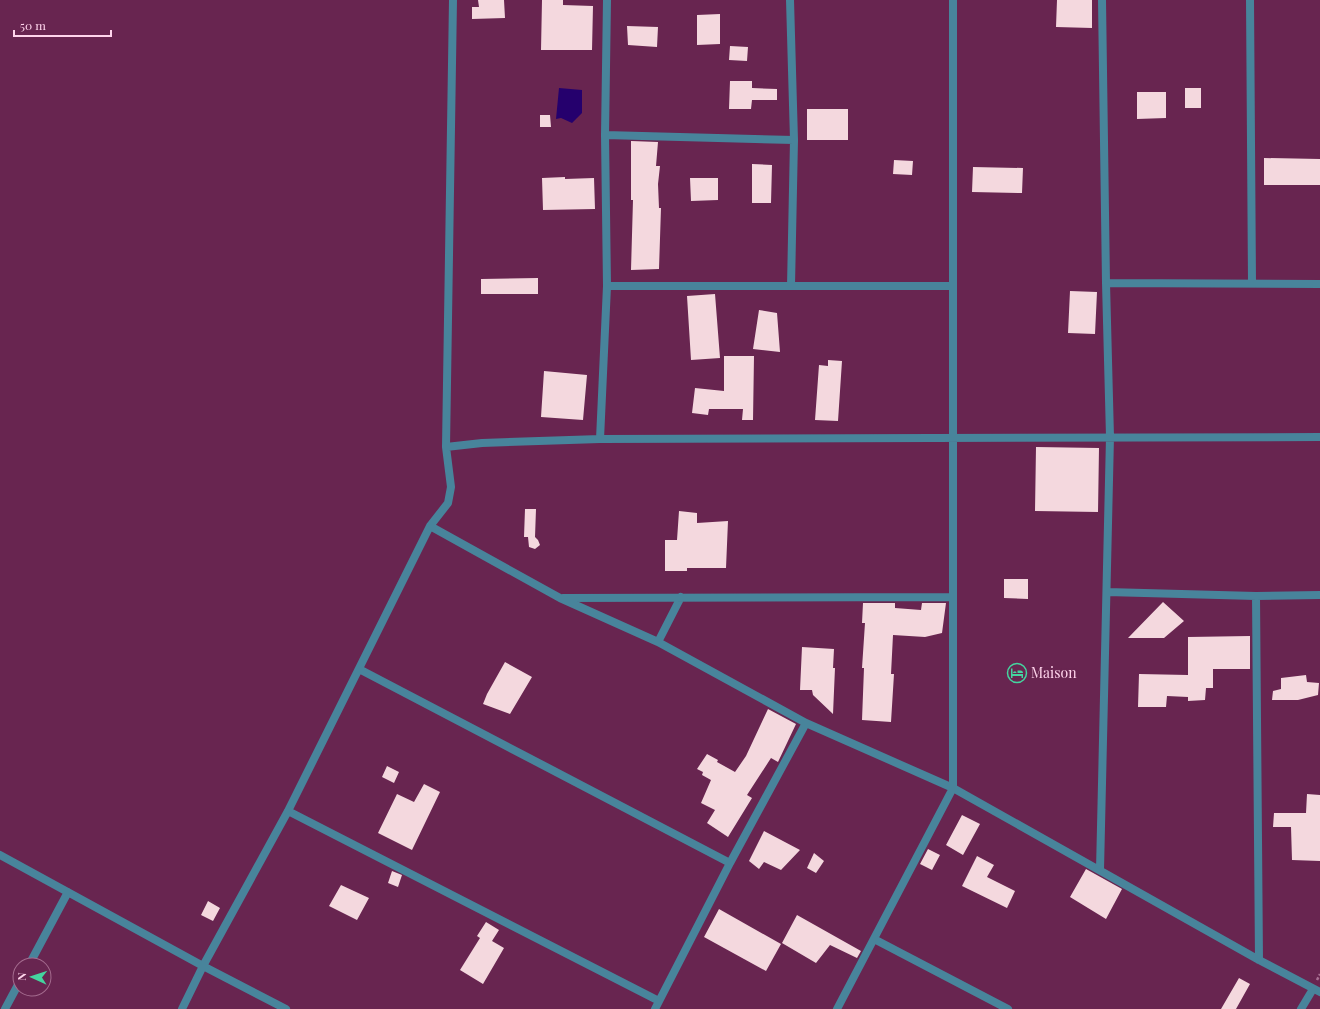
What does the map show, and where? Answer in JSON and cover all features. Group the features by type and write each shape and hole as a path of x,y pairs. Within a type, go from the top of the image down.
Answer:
{"street":[{"path":"182,1009 203,966 288,811 430,526 448,503 451,486 446,447 453,0"},
{"path":"600,438 607,286 605,135 607,0"},
{"path":"790,0 794,140 791,286"},
{"path":"838,1009 953,788 953,0"},
{"path":"1100,870 1110,437 1102,0"},
{"path":"1250,0 1252,283"},
{"path":"605,135 794,140"},
{"path":"1106,283 1320,284"},
{"path":"607,286 953,286"},
{"path":"446,447 482,443 600,438 1320,437"},
{"path":"430,526 560,598 658,642 806,723 953,788 1259,960 1316,990 1301,1009"},
{"path":"1107,592 1256,596 1320,595"},
{"path":"1256,596 1259,960"},
{"path":"658,642 681,597"},
{"path":"560,598 953,597"},
{"path":"359,669 730,863"},
{"path":"655,1009 730,863 806,723"},
{"path":"288,811 659,1001"},
{"path":"0,855 203,966 286,1009"},
{"path":"33,957 68,892"},
{"path":"874,939 1008,1009"},
{"path":"5,1009 12,996"}],"shaded area":[{"path":"559,88 582,90 582,113 572,123 561,118 556,119"}],"building":[{"path":"478,0 504,0 505,18 472,19 472,7 479,7"},
{"path":"542,0 563,0 563,5 593,6 592,50 541,50"},
{"path":"1057,0 1092,0 1092,28 1056,27"},
{"path":"720,14 720,44 697,45 697,15"},
{"path":"627,26 658,27 657,47 628,45"},
{"path":"730,46 748,47 747,61 729,60"},
{"path":"730,81 752,81 752,88 777,89 777,100 752,100 751,109 729,109"},
{"path":"1185,88 1201,88 1201,108 1185,108"},
{"path":"1137,92 1166,92 1166,118 1137,119"},
{"path":"807,109 848,109 848,140 807,140"},
{"path":"540,115 550,115 551,127 540,127"},
{"path":"631,141 658,142 656,166 660,166 658,184 659,208 661,208 659,269 631,270 633,200 631,200"},
{"path":"1264,158 1320,159 1320,185 1264,185"},
{"path":"894,160 913,161 912,175 893,174"},
{"path":"752,164 772,165 771,203 752,203"},
{"path":"973,167 1023,168 1022,193 972,192"},
{"path":"565,177 565,179 594,178 595,209 543,210 542,178"},
{"path":"690,178 718,178 718,200 691,201"},
{"path":"538,278 538,294 481,294 481,279"},
{"path":"1070,291 1097,292 1095,334 1068,333"},
{"path":"715,294 720,358 691,360 687,296"},
{"path":"759,310 777,313 780,352 753,349"},
{"path":"724,356 754,356 753,420 742,420 743,409 709,409 708,415 692,413 695,388 724,391"},
{"path":"828,360 842,361 838,421 815,420 819,365 828,366"},
{"path":"544,371 587,375 583,420 541,417"},
{"path":"1036,447 1099,448 1098,512 1035,511"},
{"path":"525,509 536,509 535,537 540,545 535,549 529,547 528,537 524,537"},
{"path":"679,511 697,513 697,523 728,521 726,568 687,568 687,571 665,571 665,540 677,540"},
{"path":"1004,579 1028,579 1028,599 1004,598"},
{"path":"1163,602 1184,621 1164,638 1128,638"},
{"path":"863,603 895,603 895,608 921,610 922,603 946,603 942,633 925,637 893,635 891,674 894,674 891,722 862,720 864,668 862,668 865,623 862,623"},
{"path":"1250,636 1250,669 1213,669 1213,688 1206,688 1205,700 1188,701 1188,697 1167,696 1166,707 1138,707 1139,674 1188,675 1188,637"},
{"path":"802,647 834,649 833,668 835,668 833,714 813,695 812,690 800,690"},
{"path":"505,662 532,677 510,714 483,704"},
{"path":"1306,675 1307,682 1319,683 1318,695 1298,700 1272,700 1273,691 1281,689 1281,678"},
{"path":"768,709 796,724 778,762 771,758 747,795 752,798 728,837 707,823 715,810 701,803 711,780 702,775 703,772 697,769 707,754 718,760 717,762 735,772 746,756"},
{"path":"387,766 399,772 394,783 382,777"},
{"path":"424,784 440,792 412,850 378,833 397,794 414,802"},
{"path":"1307,794 1320,795 1320,861 1292,860 1291,827 1273,827 1274,813 1306,813"},
{"path":"962,815 980,824 963,855 946,845"},
{"path":"764,831 800,850 781,870 764,862 759,869 749,861"},
{"path":"928,849 940,855 932,870 920,864"},
{"path":"814,853 824,861 816,873 807,868"},
{"path":"977,856 994,865 987,877 1015,891 1007,908 962,886"},
{"path":"1086,869 1122,889 1106,919 1070,897"},
{"path":"392,871 402,875 398,887 388,883"},
{"path":"341,885 369,898 357,920 329,906"},
{"path":"208,901 220,908 213,921 201,915"},
{"path":"719,909 781,944 766,971 704,937"},
{"path":"797,915 861,951 857,958 830,945 816,963 782,943"},
{"path":"486,922 499,930 492,941 504,948 483,984 460,970 480,938 477,936"},
{"path":"1239,978 1250,984 1236,1009 1221,1009"}],"place":[{"name":"Maison","path":"1017,673"}]}
